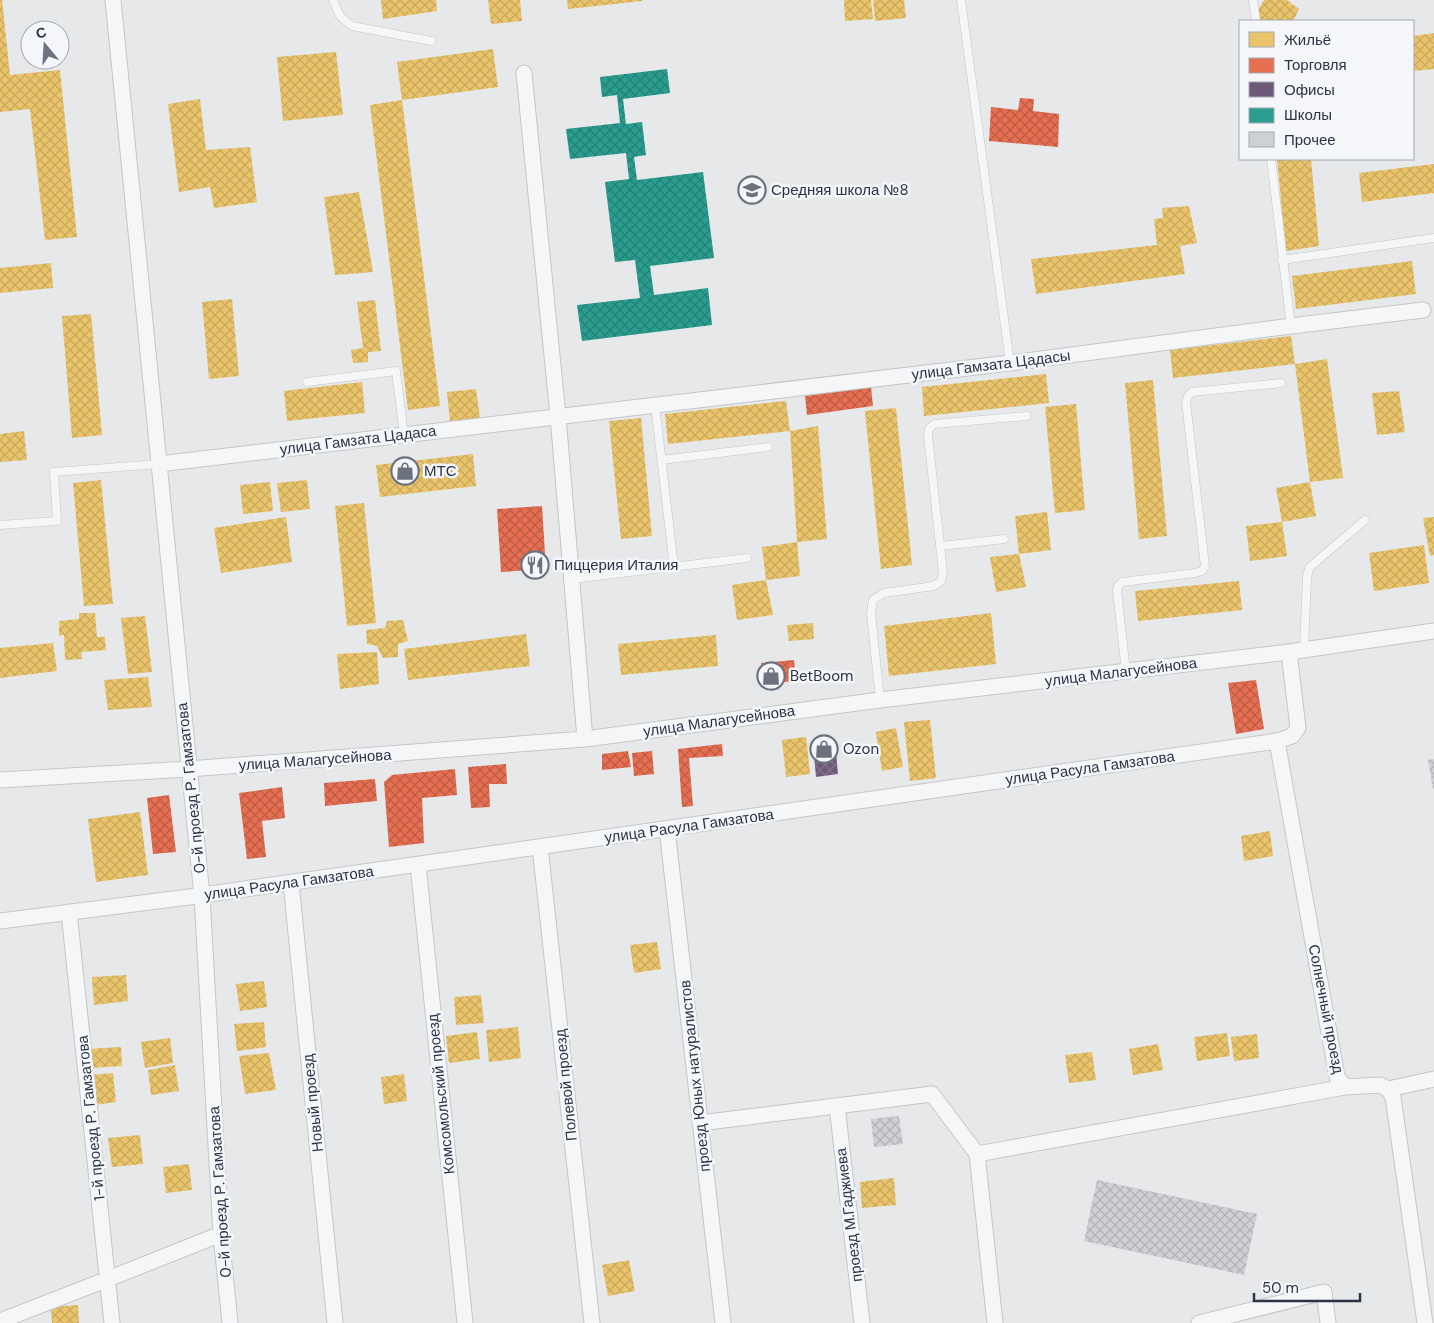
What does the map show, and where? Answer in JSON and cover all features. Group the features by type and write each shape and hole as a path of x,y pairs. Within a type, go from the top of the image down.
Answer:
{"street":[{"name":"0-й проезд Р. Гамзатова","path":"113,0 202,896 221,1234 230,1323"},
{"path":"524,73 558,416 585,739"},
{"name":"улица Гамзата Цадасы","path":"558,416 1010,363 1423,310"},
{"name":"улица Гамзата Цадаса","path":"159,464 558,416"},
{"name":"улица Малагусейнова","path":"0,780 188,769 585,739 880,700 1297,651 1434,631"},
{"name":"улица Расула Гамзатова","path":"0,921 202,896 1277,742 1292,736 1298,728 1297,651"},
{"name":"Солнечный проезд","path":"1277,742 1337,1077 1345,1087 1380,1085 1388,1088 1434,1079"},
{"name":"проезд Юных натуралистов","path":"668,829 723,1323"},
{"name":"Полевой проезд","path":"540,847 592,1323"},
{"name":"Комсомольский проезд","path":"418,865 465,1323"},
{"name":"Новый проезд","path":"291,883 335,1323"},
{"name":"1-й проезд Р. Гамзатова","path":"70,912 112,1323"},
{"path":"977,1154 1345,1087"},
{"path":"1388,1088 1393,1097 1425,1323"},
{"path":"700,1123 932,1094 977,1154 995,1323"},
{"name":"проезд М.Гаджиева","path":"837,1106 862,1323"},
{"path":"0,1320 221,1234"},
{"path":"1198,1323 1241,1318 1324,1292 1328,1323"}],"lane":[{"path":"333,0 340,16 352,26 431,41"},
{"path":"961,0 1010,363"},
{"path":"1253,0 1256,20"},
{"path":"1271,160 1291,326"},
{"path":"1282,260 1434,238"},
{"path":"307,382 396,371 404,435"},
{"path":"1126,672 1118,586 1122,582 1195,573 1202,571 1205,566 1186,402 1188,396 1192,392 1282,383"},
{"path":"655,405 674,567"},
{"path":"880,700 870,613 873,600 884,593 934,586 941,581 943,572 928,436 929,429 934,424 1027,416"},
{"path":"662,460 768,447"},
{"path":"0,525 57,521 54,472 159,464"},
{"path":"1297,651 1307,576 1310,567 1365,520"},
{"path":"941,546 1004,539"},
{"path":"572,579 747,558"}],"building: Жильё":[{"path":"0,0 2,0 10,75 60,70 77,237 45,240 30,109 0,112"},
{"path":"381,0 436,0 437,11 383,19"},
{"path":"488,0 520,0 522,21 491,24"},
{"path":"567,0 642,0 642,1 568,9"},
{"path":"844,0 871,0 873,19 845,21"},
{"path":"873,0 904,0 906,18 875,21"},
{"path":"1264,0 1287,0 1299,9 1294,20 1260,20 1258,10"},
{"path":"1434,33 1434,69 1414,71 1414,36"},
{"path":"493,49 498,87 402,100 397,62"},
{"path":"336,52 343,115 283,121 277,57"},
{"path":"200,99 206,150 250,147 257,202 214,208 210,187 179,192 168,104"},
{"path":"402,100 440,406 408,410 370,105"},
{"path":"1277,160 1311,160 1319,246 1286,251"},
{"path":"1434,164 1434,193 1362,202 1359,173"},
{"path":"359,192 373,272 335,275 324,197"},
{"path":"1189,206 1197,243 1180,246 1185,274 1036,294 1031,259 1157,245 1154,219 1163,218 1162,208"},
{"path":"1412,261 1416,294 1296,309 1292,276"},
{"path":"51,263 53,288 0,293 0,268"},
{"path":"232,299 239,376 209,379 202,302"},
{"path":"375,300 381,351 368,352 368,362 353,363 351,350 363,348 357,302"},
{"path":"91,314 102,435 72,438 62,316"},
{"path":"1291,336 1295,364 1173,378 1170,350"},
{"path":"1327,359 1343,478 1310,482 1295,364"},
{"path":"1046,374 1049,403 924,416 922,387"},
{"path":"1153,380 1167,536 1139,539 1125,383"},
{"path":"362,382 365,413 287,421 284,391"},
{"path":"476,389 480,418 450,422 447,392"},
{"path":"1399,391 1405,432 1377,435 1372,393"},
{"path":"786,401 790,431 668,444 665,414"},
{"path":"1076,404 1085,510 1055,513 1045,407"},
{"path":"896,408 912,565 881,569 865,411"},
{"path":"641,418 652,536 621,539 609,421"},
{"path":"818,426 827,539 797,542 790,431"},
{"path":"24,431 27,460 0,462 0,434"},
{"path":"473,454 476,486 380,497 376,465"},
{"path":"101,480 113,604 84,606 73,483"},
{"path":"307,480 310,509 281,512 277,483"},
{"path":"270,482 273,511 243,514 240,485"},
{"path":"1310,482 1316,516 1282,522 1276,488"},
{"path":"364,503 376,623 347,626 335,506"},
{"path":"1047,512 1051,550 1019,554 1015,516"},
{"path":"286,517 292,562 221,573 214,528"},
{"path":"1434,517 1434,555 1430,556 1423,518"},
{"path":"1282,522 1287,556 1250,561 1246,526"},
{"path":"797,542 800,576 766,580 762,547"},
{"path":"1424,545 1429,583 1374,591 1369,553"},
{"path":"1019,554 1026,587 996,592 990,557"},
{"path":"766,580 773,615 737,620 732,585"},
{"path":"1239,581 1242,610 1138,621 1135,591"},
{"path":"79,613 95,613 97,637 105,637 106,650 81,652 82,659 65,660 64,635 59,636 59,621 79,619"},
{"path":"991,613 996,664 889,676 884,626"},
{"path":"145,616 152,672 128,674 121,618"},
{"path":"403,620 408,641 398,644 398,657 383,658 377,646 367,644 366,630 385,628 387,621"},
{"path":"813,623 814,639 789,641 787,625"},
{"path":"526,634 530,666 408,680 404,649"},
{"path":"716,635 718,666 621,675 618,644"},
{"path":"53,643 57,671 0,678 0,648"},
{"path":"377,652 379,684 340,689 337,654"},
{"path":"148,677 152,707 108,710 104,680"},
{"path":"930,720 936,778 910,781 904,722"},
{"path":"896,728 903,767 882,771 876,732"},
{"path":"806,737 810,774 786,777 782,740"},
{"path":"140,812 148,875 96,882 88,819"},
{"path":"1270,831 1273,856 1244,861 1241,836"},
{"path":"657,942 661,969 634,973 630,945"},
{"path":"126,975 128,1001 94,1005 92,977"},
{"path":"264,981 267,1007 240,1011 236,984"},
{"path":"481,995 484,1023 456,1025 454,997"},
{"path":"264,1022 266,1047 237,1051 234,1024"},
{"path":"518,1027 521,1058 489,1062 486,1030"},
{"path":"477,1032 480,1059 449,1063 446,1036"},
{"path":"1227,1033 1230,1056 1197,1061 1194,1037"},
{"path":"1257,1034 1259,1058 1234,1061 1231,1037"},
{"path":"170,1038 173,1063 145,1068 141,1042"},
{"path":"1158,1044 1163,1070 1133,1075 1129,1049"},
{"path":"121,1047 122,1066 90,1068 88,1049"},
{"path":"1092,1052 1096,1080 1069,1083 1065,1055"},
{"path":"269,1053 276,1090 245,1094 239,1056"},
{"path":"175,1065 179,1091 151,1095 148,1070"},
{"path":"113,1073 116,1102 94,1105 91,1075"},
{"path":"404,1074 407,1101 384,1104 381,1077"},
{"path":"140,1135 143,1164 112,1167 108,1138"},
{"path":"189,1164 192,1190 166,1193 163,1167"},
{"path":"894,1178 896,1205 862,1208 860,1182"},
{"path":"629,1260 635,1291 608,1296 602,1265"},
{"path":"78,1305 79,1323 52,1323 51,1307"}],"building: Торговля":[{"path":"1020,98 1034,99 1033,111 1059,114 1058,147 989,141 991,107 1018,110"},
{"path":"871,387 873,406 807,415 805,396"},
{"path":"542,506 546,569 501,572 497,509"},
{"path":"794,660 796,681 762,684 761,663"},
{"path":"1256,680 1264,729 1236,734 1228,683"},
{"path":"722,744 723,756 689,758 693,806 682,807 678,749"},
{"path":"628,751 631,767 602,770 602,754"},
{"path":"652,751 654,774 634,776 632,753"},
{"path":"506,764 507,784 489,784 490,807 471,808 468,767"},
{"path":"455,769 457,795 422,798 424,843 389,847 384,782 392,775"},
{"path":"375,779 377,801 325,806 324,783"},
{"path":"282,787 285,818 262,821 266,857 247,859 239,793"},
{"path":"169,795 176,852 153,854 147,798"}],"building: Офисы":[{"path":"835,741 838,774 816,777 813,744"}],"building: Школы":[{"path":"667,69 670,93 623,99 626,124 642,122 646,155 634,157 637,180 703,172 714,258 650,266 654,295 708,288 712,325 582,341 577,305 640,298 635,260 615,262 605,182 629,179 626,153 570,159 566,129 620,123 617,95 602,97 600,77"}],"building: Прочее":[{"path":"1434,759 1434,789 1433,789 1428,760"},
{"path":"899,1116 903,1144 874,1147 871,1119"},
{"path":"1097,1180 1257,1214 1244,1275 1084,1241"}],"place":[{"name":"Средняя школа №8","path":"752,190"},
{"name":"МТС","path":"405,471"},
{"name":"Пиццерия Италия","path":"535,565"},
{"name":"BetBoom","path":"771,676"},
{"name":"Ozon","path":"824,749"}]}
